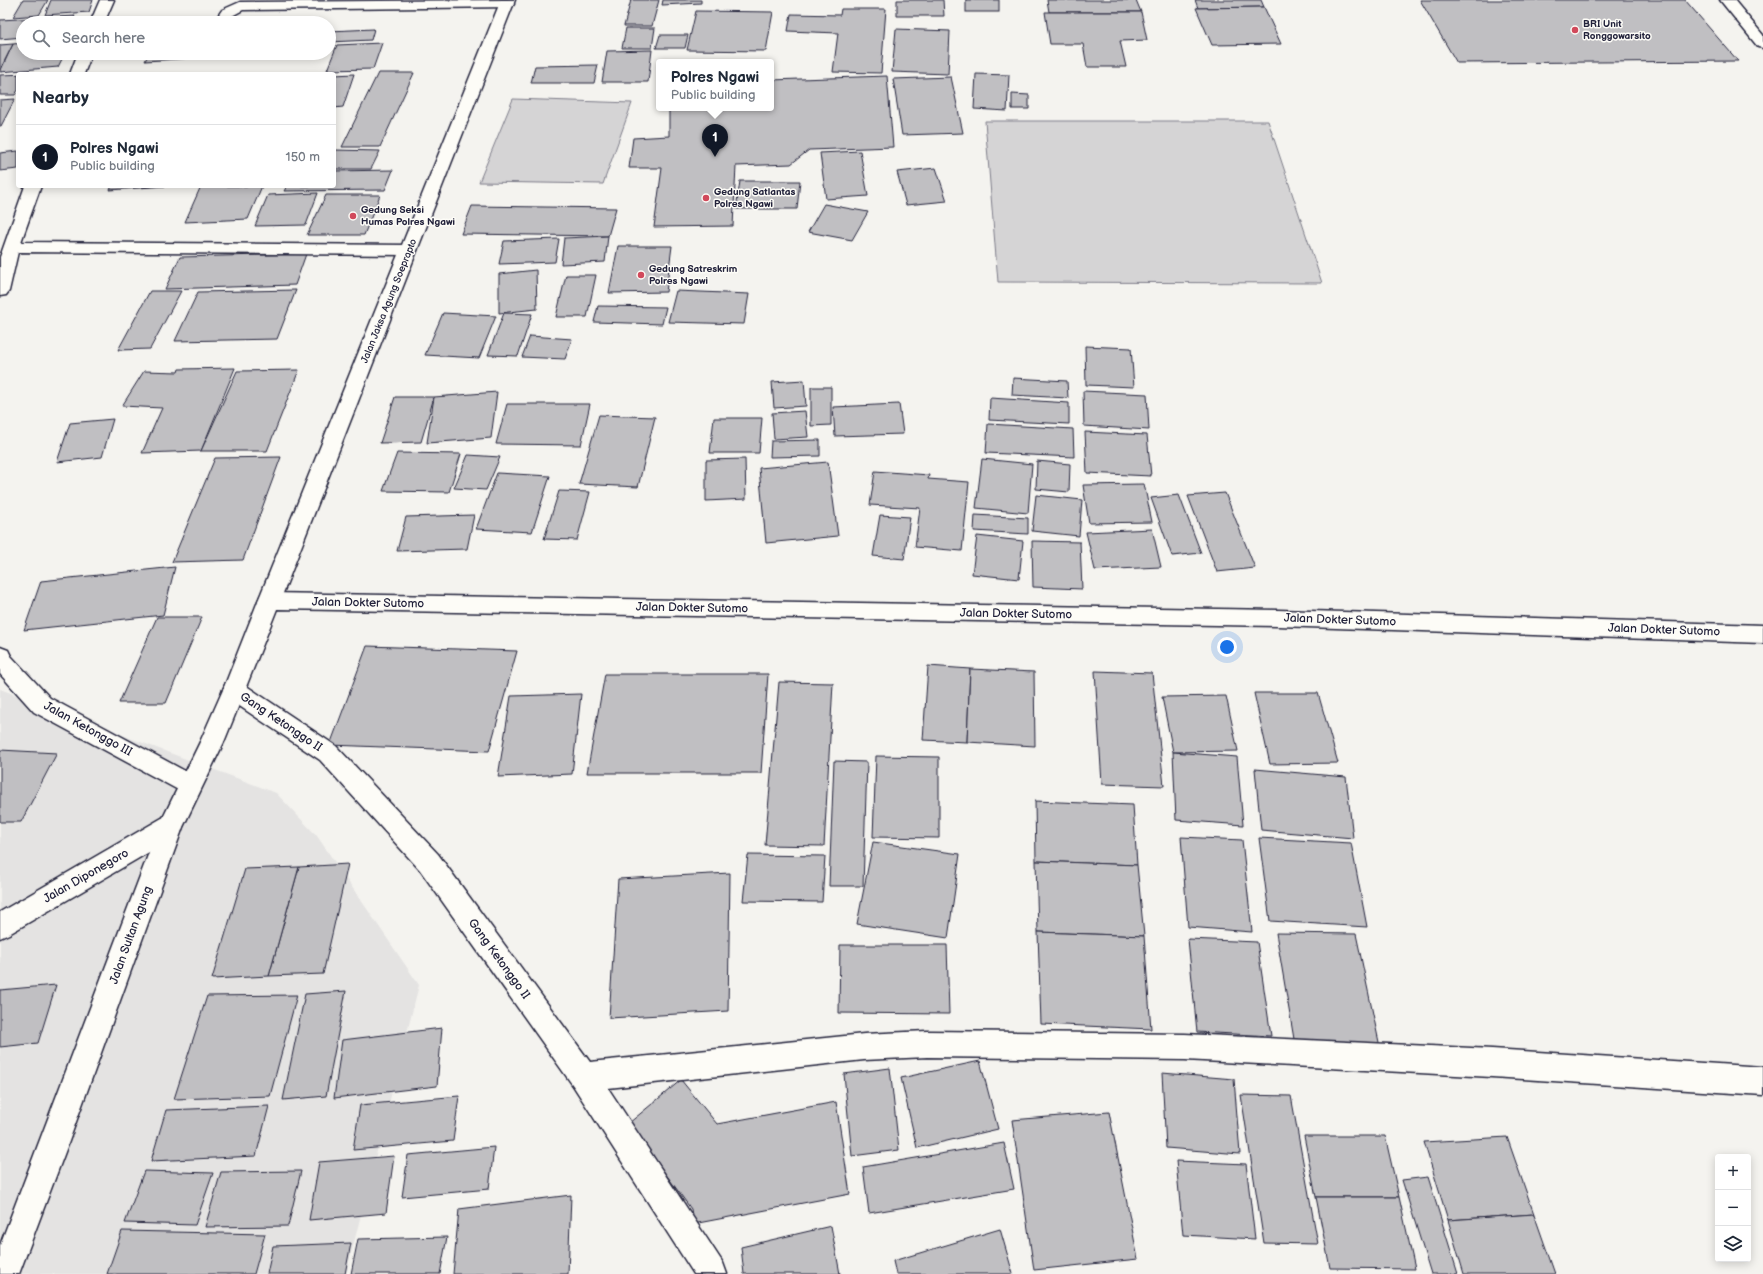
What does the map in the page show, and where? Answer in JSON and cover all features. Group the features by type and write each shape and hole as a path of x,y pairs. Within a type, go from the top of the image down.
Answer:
{"street":[{"path":"100,16 107,0"},
{"path":"1727,0 1763,44"},
{"path":"225,16 227,13 240,6 508,2"},
{"name":"Jalan Jaksa Agung Soeprapto","path":"269,601 508,2"},
{"path":"78,72 82,60"},
{"path":"0,291 6,257 32,188"},
{"path":"6,257 409,250"},
{"name":"Jalan Dokter Sutomo","path":"269,601 1278,618 1763,634"},
{"name":"Jalan Sultan Agung","path":"4,1274 54,1144 171,826 212,742 269,601"},
{"name":"Jalan Ketonggo III","path":"0,656 3,662 42,705 190,785"},
{"name":"Gang Ketonggo II","path":"234,690 328,753 429,862 584,1077 712,1274"},
{"name":"Jalan Diponegoro","path":"0,926 171,826"},
{"path":"584,1077 864,1047 928,1044 1185,1047 1492,1063 1763,1081"}],"shaded area":[{"path":"513,99 632,103 603,184 479,182"},
{"path":"985,121 1268,121 1322,283 998,282"},
{"path":"0,689 276,793 317,836 419,985 346,1274 0,1274"}],"building":[{"path":"23,0 48,0 39,15 13,17"},
{"path":"51,0 93,0 89,12 45,15"},
{"path":"631,0 659,0 652,26 624,26"},
{"path":"663,0 701,0 701,3 662,5"},
{"path":"897,0 943,0 944,16 897,16"},
{"path":"966,0 999,0 999,12 966,12"},
{"path":"1047,0 1136,0 1141,12 1049,12"},
{"path":"1195,0 1261,0 1264,7 1198,8"},
{"name":"BRI Unit Ronggowarsito","path":"1420,0 1685,0 1738,61 1457,63"},
{"path":"1264,7 1281,44 1212,45 1196,8"},
{"path":"841,9 886,9 881,73 833,72 838,33 788,31 791,14 840,15"},
{"path":"696,11 773,12 766,51 687,50"},
{"path":"1045,12 1141,12 1147,40 1120,41 1126,67 1087,67 1083,44 1050,44"},
{"path":"16,19 16,38 0,39 0,20"},
{"path":"626,28 655,28 652,48 622,48"},
{"path":"374,29 371,40 336,42 336,31"},
{"path":"896,29 950,31 948,74 892,72"},
{"path":"660,35 688,35 685,48 656,48"},
{"path":"382,43 373,69 327,70 331,60 336,60 337,45"},
{"path":"13,44 16,44 16,60 62,60 58,67 0,72"},
{"path":"13,44 0,70 0,45"},
{"path":"652,50 648,82 602,82 607,51"},
{"path":"598,65 594,83 531,83 535,66"},
{"path":"378,73 414,73 380,147 342,147"},
{"path":"16,74 15,95 0,95 0,75"},
{"path":"354,74 343,107 336,108 336,75"},
{"path":"976,74 1009,75 1007,111 974,109"},
{"path":"887,76 893,147 809,150 791,164 736,166 733,226 654,227 662,168 629,168 633,138 669,136 669,111 774,111 774,80"},
{"path":"951,77 963,133 902,135 893,79"},
{"path":"1012,94 1029,95 1029,109 1012,109"},
{"path":"15,99 1,126 0,126 0,100"},
{"path":"336,150 380,151 371,169 336,169"},
{"path":"16,151 16,169 0,171 0,153"},
{"path":"860,151 868,196 826,199 820,153"},
{"path":"936,168 947,201 906,205 897,172"},
{"path":"393,170 385,190 284,191 286,188 336,188 336,171"},
{"path":"740,181 800,181 797,209 736,209"},
{"path":"111,188 138,188 110,190"},
{"path":"200,188 261,188 248,219 185,222"},
{"path":"318,193 306,225 255,226 268,195"},
{"path":"326,195 380,195 364,235 307,235"},
{"path":"824,204 868,212 852,240 808,232"},
{"path":"472,206 616,208 608,236 461,234"},
{"path":"608,236 605,262 561,264 564,238"},
{"path":"559,239 555,262 499,264 504,241"},
{"path":"618,246 672,246 666,292 609,293"},
{"path":"306,254 295,285 165,289 180,257"},
{"path":"536,270 537,309 499,313 499,274"},
{"path":"566,275 596,275 587,317 556,317"},
{"path":"296,290 277,339 175,341 198,292"},
{"path":"150,291 181,291 150,349 118,350"},
{"path":"676,291 749,294 744,324 668,322"},
{"path":"598,306 666,307 662,324 594,322"},
{"path":"443,313 496,316 479,358 425,355"},
{"path":"504,313 532,314 518,356 488,355"},
{"path":"530,336 572,339 565,359 522,357"},
{"path":"1085,346 1131,348 1134,387 1086,385"},
{"path":"235,368 201,451 142,453 162,408 122,406 144,371 178,372 179,369"},
{"path":"299,370 267,451 201,451 237,371"},
{"path":"1013,378 1067,381 1068,398 1012,395"},
{"path":"804,380 806,406 774,408 772,382"},
{"path":"811,387 831,387 831,425 811,426"},
{"path":"1083,391 1147,394 1149,430 1084,426"},
{"path":"497,392 491,438 427,443 434,397"},
{"path":"395,397 434,397 421,442 380,443"},
{"path":"990,398 1069,403 1069,424 989,420"},
{"path":"507,404 590,404 581,445 496,444"},
{"path":"899,404 903,434 835,436 833,407"},
{"path":"805,411 808,437 774,439 772,413"},
{"path":"599,415 655,417 638,487 579,484"},
{"path":"714,418 762,418 759,453 710,453"},
{"path":"113,419 102,457 57,462 70,423"},
{"path":"988,424 1073,429 1074,457 986,453"},
{"path":"1085,432 1147,435 1151,476 1087,473"},
{"path":"820,440 820,456 770,457 771,441"},
{"path":"397,453 461,454 449,492 383,491"},
{"path":"468,455 500,457 486,490 454,488"},
{"path":"281,457 243,560 172,562 215,458"},
{"path":"745,459 746,499 706,501 706,460"},
{"path":"982,459 1032,464 1028,513 976,508"},
{"path":"1037,461 1070,464 1069,492 1036,489"},
{"path":"828,462 838,536 766,543 759,468"},
{"path":"875,471 929,475 928,479 969,482 962,551 915,547 920,508 870,505"},
{"path":"497,473 550,476 532,532 476,529"},
{"path":"1144,484 1152,522 1089,523 1083,485"},
{"path":"559,491 590,492 577,540 544,539"},
{"path":"1225,493 1255,568 1217,572 1188,496"},
{"path":"1036,495 1082,500 1079,536 1032,531"},
{"path":"1179,495 1201,553 1172,556 1151,498"},
{"path":"474,515 467,549 397,551 406,517"},
{"path":"880,515 910,517 904,559 873,556"},
{"path":"975,515 1028,518 1028,534 974,531"},
{"path":"1152,529 1161,567 1095,570 1086,532"},
{"path":"977,536 1023,541 1019,579 972,574"},
{"path":"1032,541 1080,542 1082,589 1033,587"},
{"path":"175,567 163,615 24,630 41,581"},
{"path":"157,617 202,617 166,703 119,703"},
{"path":"367,646 517,651 489,751 330,745"},
{"path":"928,666 970,669 967,742 923,740"},
{"path":"970,669 1034,672 1035,746 967,742"},
{"path":"1095,671 1152,673 1164,786 1102,784"},
{"path":"605,674 768,674 761,773 587,773"},
{"path":"779,682 833,683 824,846 765,845"},
{"path":"1254,693 1318,693 1338,763 1270,764"},
{"path":"581,694 572,774 498,777 511,696"},
{"path":"1226,696 1238,751 1173,752 1162,697"},
{"path":"0,750 57,753 21,822 0,822"},
{"path":"1173,752 1237,757 1243,825 1176,820"},
{"path":"876,756 939,757 939,838 873,837"},
{"path":"834,761 867,762 863,886 829,886"},
{"path":"1255,769 1346,777 1353,838 1261,830"},
{"path":"1035,801 1133,805 1137,865 1036,861"},
{"path":"1181,837 1242,840 1252,932 1188,927"},
{"path":"1259,838 1351,843 1367,927 1270,921"},
{"path":"873,842 960,854 948,938 857,924"},
{"path":"748,855 825,856 822,902 743,901"},
{"path":"1036,861 1137,865 1144,936 1038,932"},
{"path":"348,864 323,974 269,976 299,867"},
{"path":"299,867 269,976 212,979 245,869"},
{"path":"730,873 728,1011 609,1018 618,879"},
{"path":"1038,932 1144,936 1151,1029 1041,1024"},
{"path":"1276,933 1356,934 1380,1047 1295,1045"},
{"path":"1188,939 1257,942 1271,1036 1197,1032"},
{"path":"840,945 947,945 949,1014 839,1013"},
{"path":"56,985 38,1043 0,1047 0,990"},
{"path":"346,991 326,1096 283,1100 305,994"},
{"path":"297,995 270,1096 174,1099 207,996"},
{"path":"442,1028 437,1086 334,1098 342,1040"},
{"path":"980,1061 998,1129 917,1148 901,1078"},
{"path":"890,1068 899,1150 852,1156 844,1074"},
{"path":"1162,1073 1234,1079 1240,1154 1166,1148"},
{"path":"681,1080 717,1124 836,1102 850,1194 693,1224 691,1209 629,1123"},
{"path":"1241,1095 1291,1096 1318,1244 1264,1243"},
{"path":"459,1096 453,1141 353,1150 360,1105"},
{"path":"269,1106 256,1156 151,1161 166,1110"},
{"path":"1109,1112 1138,1259 1034,1270 1012,1120"},
{"path":"1304,1136 1385,1136 1399,1197 1316,1197"},
{"path":"1507,1137 1534,1214 1448,1220 1424,1142"},
{"path":"1004,1143 1014,1189 869,1213 863,1167"},
{"path":"494,1147 489,1189 402,1197 408,1155"},
{"path":"394,1156 386,1213 309,1220 319,1162"},
{"path":"1176,1161 1246,1164 1255,1239 1183,1235"},
{"path":"144,1171 213,1173 195,1225 125,1223"},
{"path":"301,1171 288,1226 205,1227 221,1172"},
{"path":"1428,1177 1458,1274 1431,1274 1402,1180"},
{"path":"571,1195 568,1274 453,1274 459,1209"},
{"path":"1316,1197 1399,1197 1415,1269 1330,1268"},
{"path":"1534,1214 1555,1274 1464,1274 1448,1220"},
{"path":"831,1226 840,1274 744,1274 741,1247"},
{"path":"1000,1229 1013,1274 896,1274 893,1261"},
{"path":"122,1231 265,1234 254,1274 107,1274"},
{"path":"447,1237 440,1274 351,1274 358,1239"},
{"path":"351,1243 345,1274 267,1274 273,1246"}],"place":[{"name":"BRI Unit Ronggowarsito","path":"1575,30"},
{"name":"Polres Ngawi","path":"715,157"},
{"name":"Gedung Satlantas Polres Ngawi","path":"706,198"},
{"name":"Gedung Seksi Humas Polres Ngawi","path":"353,216"},
{"name":"Gedung Satreskrim Polres Ngawi","path":"641,275"}]}
